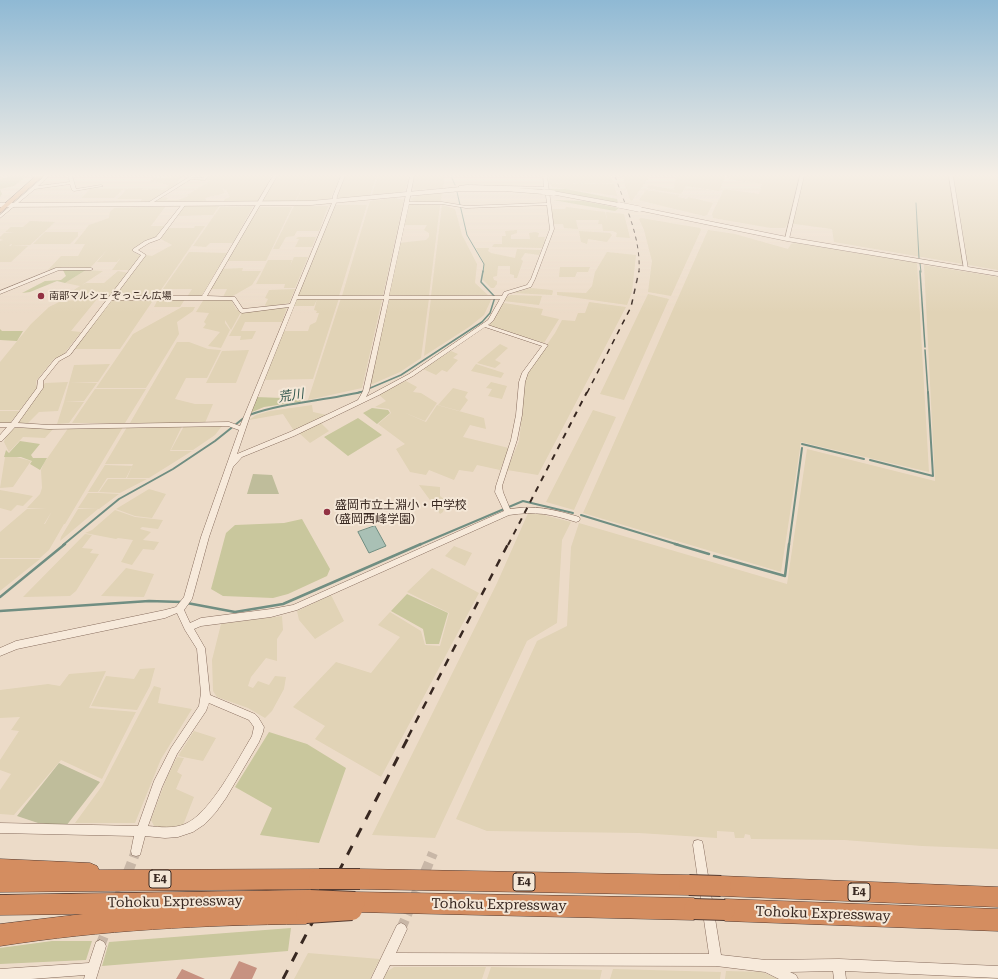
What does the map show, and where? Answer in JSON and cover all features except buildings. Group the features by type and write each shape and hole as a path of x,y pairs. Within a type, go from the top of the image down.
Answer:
{"highway":[{"path":"0,869 210,878"},
{"name":"Tohoku Expressway","path":"0,882 210,878 360,879 689,885 998,898"},
{"name":"Tohoku Expressway","path":"0,905 308,907 353,906 387,902 694,909 998,920"},
{"path":"0,935 46,928 308,907"}],"street":[{"path":"0,440 40,388 40,382 58,360 68,354 144,255 135,250 147,242 158,238 170,222"},
{"path":"204,298 249,222"},
{"path":"0,425 237,427 246,420 326,222"},
{"path":"362,400 366,390 402,222"},
{"path":"295,298 498,297 524,288 531,283 552,229 551,222"},
{"path":"702,222 787,239 998,274"},
{"path":"787,239 791,222"},
{"path":"958,222 966,269"},
{"path":"0,293 58,269 91,269"},
{"path":"228,470 240,455 292,434 362,400 378,394 411,375 490,321 498,297"},
{"path":"110,298 233,298 242,311 292,305"},
{"path":"484,325 545,345 525,373 522,382 519,415 514,440 499,486 506,508"},
{"path":"0,652 16,645 165,614 180,608 188,599 205,537 228,470 237,427"},
{"path":"188,627 201,622 271,613 300,606 506,508 546,509 576,519"},
{"path":"136,851 141,831 158,785 174,752 203,708 205,697 201,648 188,627 180,608"},
{"path":"0,828 179,832 194,827 209,813 256,740 260,729 258,722 252,717 205,697"},
{"path":"698,845 716,960"},
{"path":"377,979 401,929"},
{"path":"0,975 92,974 100,946"},
{"path":"386,958 716,960 766,966 838,965 998,972"},
{"path":"838,965 840,979"},
{"path":"766,966 792,979"}],"shaded area":[{"path":"29,222 55,222 30,245 11,246 28,246 11,262 0,262 0,241 3,240 0,239 0,237 4,233 15,233 5,232 11,227 23,227"},
{"path":"98,222 154,222 151,226 165,226 156,238 134,249 133,252 141,256 130,270 112,270 122,256 117,262 97,262 108,249 90,268 63,267 47,271 61,256 78,256 85,244 74,244 89,225"},
{"path":"210,222 245,222 233,243 210,243 206,247 193,246"},
{"path":"250,222 285,222 266,261 227,261"},
{"path":"286,222 322,222 319,231 297,231 294,236 286,237 279,249 273,249"},
{"path":"327,222 362,222 339,296 296,296"},
{"path":"364,222 399,222 383,295 342,296"},
{"path":"403,222 438,222 429,296 388,295 399,243 426,240 429,237 429,233 424,230 427,225 402,225"},
{"path":"440,222 458,222 462,235 477,264 475,283 488,295 431,296"},
{"path":"554,222 576,222 578,229 564,228 563,224 554,224"},
{"path":"599,222 626,222 630,238 616,237 617,233 613,231 603,231 602,224 598,224"},
{"path":"640,222 663,222 700,228 701,230 671,296 648,292 652,261 644,230"},
{"path":"734,222 998,222 998,270 834,242 832,229 788,223 785,228 771,228"},
{"path":"195,226 205,226 156,297 113,297 146,255 152,256 172,245 159,238 168,228 194,228"},
{"path":"517,230 517,233 511,235 511,239 530,239 529,233 539,233 538,237 545,237 544,240 546,240 542,248 492,247 494,244 502,244 502,236 506,236 505,231"},
{"path":"708,230 735,234 788,249 791,244 795,243 917,263 929,472 801,442 781,572 583,513"},
{"path":"579,231 610,233 612,235 607,242 588,239 587,244 581,242"},
{"path":"45,232 78,232 78,236 70,244 33,244"},
{"path":"298,237 316,237 312,247 295,247 299,239 296,239"},
{"path":"476,248 489,248 488,251 491,253 515,258 517,249 541,250 539,255 525,253 521,259 523,261 517,278 514,278 514,275 510,274 510,266 498,266 497,276 493,277 494,280 497,281 497,284 494,288 491,288 483,280 484,263"},
{"path":"189,252 227,253 201,297 187,297 192,289 171,289 165,296 158,296"},
{"path":"607,252 636,255 632,292 627,305 557,295 557,292 586,293 592,286 595,272"},
{"path":"294,257 308,257 295,288 284,288 285,284 256,284 268,260 292,260 289,268"},
{"path":"924,265 998,277 998,849 922,846 844,840 751,839 750,835 745,834 744,838 735,838 734,832 717,831 717,838 639,833 487,831 456,819 537,641 567,626 571,547 579,523 787,584 807,449 935,481"},
{"path":"560,267 590,267 588,272 577,272 575,277 559,277"},
{"path":"243,268 242,271 261,271 252,285 231,297 223,297 227,289 210,289 221,269"},
{"path":"63,270 86,270 65,283 57,281 30,292 22,293 45,281 61,280 66,276"},
{"path":"86,270 103,271 82,285 86,283 104,283 118,271 129,273 109,297 63,297 80,286 65,283"},
{"path":"531,288 553,291 552,295 513,293"},
{"path":"295,289 289,303 266,307 265,305 268,299 265,298 269,290"},
{"path":"648,294 669,299 624,400 600,394"},
{"path":"511,295 542,296 539,305 503,301 505,297"},
{"path":"295,298 339,298 313,379 263,380 282,331 308,331 310,325 316,322 319,313 316,313 317,311 314,310 317,299 314,306 292,306"},
{"path":"341,298 382,300 362,388 308,400"},
{"path":"429,298 421,358 400,372 368,386 387,299"},
{"path":"431,298 490,298 491,300 484,315 469,327 424,356"},
{"path":"97,299 71,331 81,332 63,355 54,359 36,381 37,389 20,410 0,410 0,362 31,324 49,307 61,301"},
{"path":"112,299 154,299 120,349 73,349"},
{"path":"158,299 185,299 180,307 154,307"},
{"path":"204,299 231,299 236,309 241,312 231,330 225,320 225,323 230,330 221,348 208,346 220,332 203,328 206,324 204,322 209,313 196,312"},
{"path":"589,302 626,307 538,475 507,470 519,441 523,407 523,387 527,373 555,333 562,320 575,321 578,313 585,313"},
{"path":"504,303 543,309 541,315 559,319 544,343 489,326"},
{"path":"182,307 195,307 193,311 177,322 179,334 146,388 96,388 133,334"},
{"path":"287,307 282,322 245,322 241,331 256,331 252,339 240,340 241,336 229,336 243,311"},
{"path":"0,329 2,331 23,331 17,341 0,340"},
{"path":"177,342 189,342 208,349 221,350 207,378 186,378 175,399 195,404 213,404 205,423 130,423"},
{"path":"500,344 508,348 495,360 501,363 495,368 477,363"},
{"path":"249,350 236,383 206,383 222,351"},
{"path":"451,351 458,354 453,358 458,360 447,372 442,370 436,375 423,369"},
{"path":"110,364 98,382 69,383 74,365"},
{"path":"476,364 504,373 501,378 471,371"},
{"path":"406,381 417,387 413,392 421,393 437,403 425,421 403,412 391,413 389,409 375,407 386,401 378,394"},
{"path":"68,382 58,411 39,412 26,425 15,424 45,383"},
{"path":"491,382 507,386 502,399 488,396 492,389 486,388"},
{"path":"69,383 97,383 84,401 64,402"},
{"path":"453,388 468,392 465,397 468,400 460,411 438,405"},
{"path":"95,389 146,389 125,423 72,423"},
{"path":"285,393 293,393 291,400 305,399 304,401 264,407 250,413 256,397 282,398"},
{"path":"64,402 84,402 69,423 57,424"},
{"path":"312,405 313,412 327,415 294,431 283,414 249,420 256,415 270,411"},
{"path":"437,405 484,418 486,429 470,425 463,437 509,448 500,470 477,465 473,472 459,470 454,480 429,470 426,475 410,472 396,449 405,444 378,424 391,413 403,412 426,422"},
{"path":"372,408 388,410 390,413 377,424 363,413"},
{"path":"593,410 616,417 574,510 546,502"},
{"path":"0,411 20,411 10,423 0,424"},
{"path":"358,418 382,435 348,456 324,437"},
{"path":"320,422 329,431 310,443 299,433"},
{"path":"182,426 170,451 192,451 149,478 127,478 133,464 105,464 127,427"},
{"path":"184,426 222,426 215,435 193,450 171,450"},
{"path":"69,427 123,427 65,524 49,550 40,558 0,558 0,532 27,509 47,509 27,508 40,494 42,488 41,470 44,463"},
{"path":"12,428 54,428 45,438 23,437 9,452 4,442 6,435"},
{"path":"20,441 40,444 31,455 33,458 47,458 40,470 30,464 32,461 21,457 4,457 6,450 9,453"},
{"path":"13,456 31,461 13,487 0,488 5,457"},
{"path":"105,465 132,466 126,478 107,478 98,492 88,492"},
{"path":"253,474 272,475 279,494 247,494"},
{"path":"108,479 147,479 120,493 99,492"},
{"path":"419,485 440,487 440,496 446,501 443,512 440,514"},
{"path":"149,489 166,494 152,518 135,516 116,509"},
{"path":"0,490 33,496 23,506 17,505 11,511 0,508"},
{"path":"88,493 119,494 99,509 78,508"},
{"path":"78,509 98,509 60,541 61,537"},
{"path":"115,510 135,517 163,520 158,529 142,527 140,529 151,532 143,540 159,542 154,550 143,549 132,565 121,562 133,540 116,539 85,533 92,530"},
{"path":"529,511 571,522 562,540 557,623 527,641 435,838 372,835 497,583"},
{"path":"302,519 330,569 327,576 288,594 273,598 223,596 211,589 226,533 235,525 284,523"},
{"path":"375,526 386,546 369,553 358,532"},
{"path":"85,534 92,535 82,548 93,549 90,553 99,554 76,591 70,596 23,597"},
{"path":"454,546 472,553 465,566 445,556"},
{"path":"0,559 40,559 0,591"},
{"path":"126,568 154,574 144,597 101,596"},
{"path":"432,568 479,593 381,777 315,739 325,726 293,707 336,662 371,673 400,637 378,625 390,612 421,631 425,645 440,646 449,613 407,592"},
{"path":"407,594 448,613 439,644 426,644 423,629 391,611"},
{"path":"331,595 344,621 315,639 299,620 297,611"},
{"path":"282,616 283,630 277,639 277,661 266,658 251,677 248,686 253,688 258,681 269,685 275,676 286,677 284,689 272,711 265,718 248,708 217,697 213,691 212,660 221,624"},
{"path":"155,668 150,686 137,710 91,706 106,676 134,679 140,669"},
{"path":"106,671 89,708 136,712 102,779 61,760 14,815 0,814 0,790 11,774 0,770 0,760 19,731 11,730 20,717 0,718 0,690 48,684 60,686 69,674"},
{"path":"154,686 161,688 158,703 192,709 161,759 135,823 75,823 102,786"},
{"path":"194,731 216,738 203,761 178,756"},
{"path":"269,732 307,744 346,768 319,843 260,835 272,808 235,787"},
{"path":"177,757 184,758 177,772 182,775 176,789 194,797 182,828 155,828 151,820 167,777"},
{"path":"59,763 100,782 66,826 38,823 17,816"},
{"path":"291,928 288,951 102,966 109,942"},
{"path":"52,941 92,941 86,960 0,964 0,948"},
{"path":"308,953 380,959 370,979 294,979"},
{"path":"394,967 486,967 482,979 380,979 382,975"},
{"path":"491,967 602,970 600,979 487,979"},
{"path":"613,969 721,972 720,979 610,979"},
{"path":"726,971 762,972 778,979 725,979"}],"waterway":[{"name":"荒川","path":"464,222 467,235 484,264 483,272"},
{"path":"917,222 919,258"},
{"path":"920,263 921,272"},
{"name":"荒川","path":"368,389 401,375 482,322 490,313 495,297 481,282 483,271"},
{"path":"920,271 925,347"},
{"path":"925,350 928,393"},
{"name":"荒川","path":"359,392 364,391"},
{"name":"荒川","path":"249,415 276,407 359,392"},
{"path":"870,460 933,476 928,392"},
{"name":"荒川","path":"63,545 119,499 173,469 215,441 245,417"},
{"path":"802,444 864,459"},
{"path":"789,545 802,448"},
{"path":"419,545 523,501 573,513"},
{"path":"581,515 679,545"},
{"name":"荒川","path":"0,597 65,544"},
{"path":"187,603 235,612 283,604 421,544"},
{"path":"675,544 709,554"},
{"path":"714,556 785,576 789,544"},
{"path":"0,611 149,601 182,602"}],"tunnel":[{"path":"117,901 136,851"},
{"path":"401,929 433,853"},
{"path":"100,946 108,926"}],"railway":[{"path":"632,222 638,247 639,271"},
{"path":"587,393 631,307 639,271"},
{"path":"508,545 587,392"},
{"path":"408,737 508,544"},
{"path":"283,979 409,736"}],"place":[{"name":"南部マルシェ ぞっこん広場","path":"41,296"},
{"name":"盛岡市立土淵小・中学校 (盛岡西峰学園)","path":"327,512"}]}
